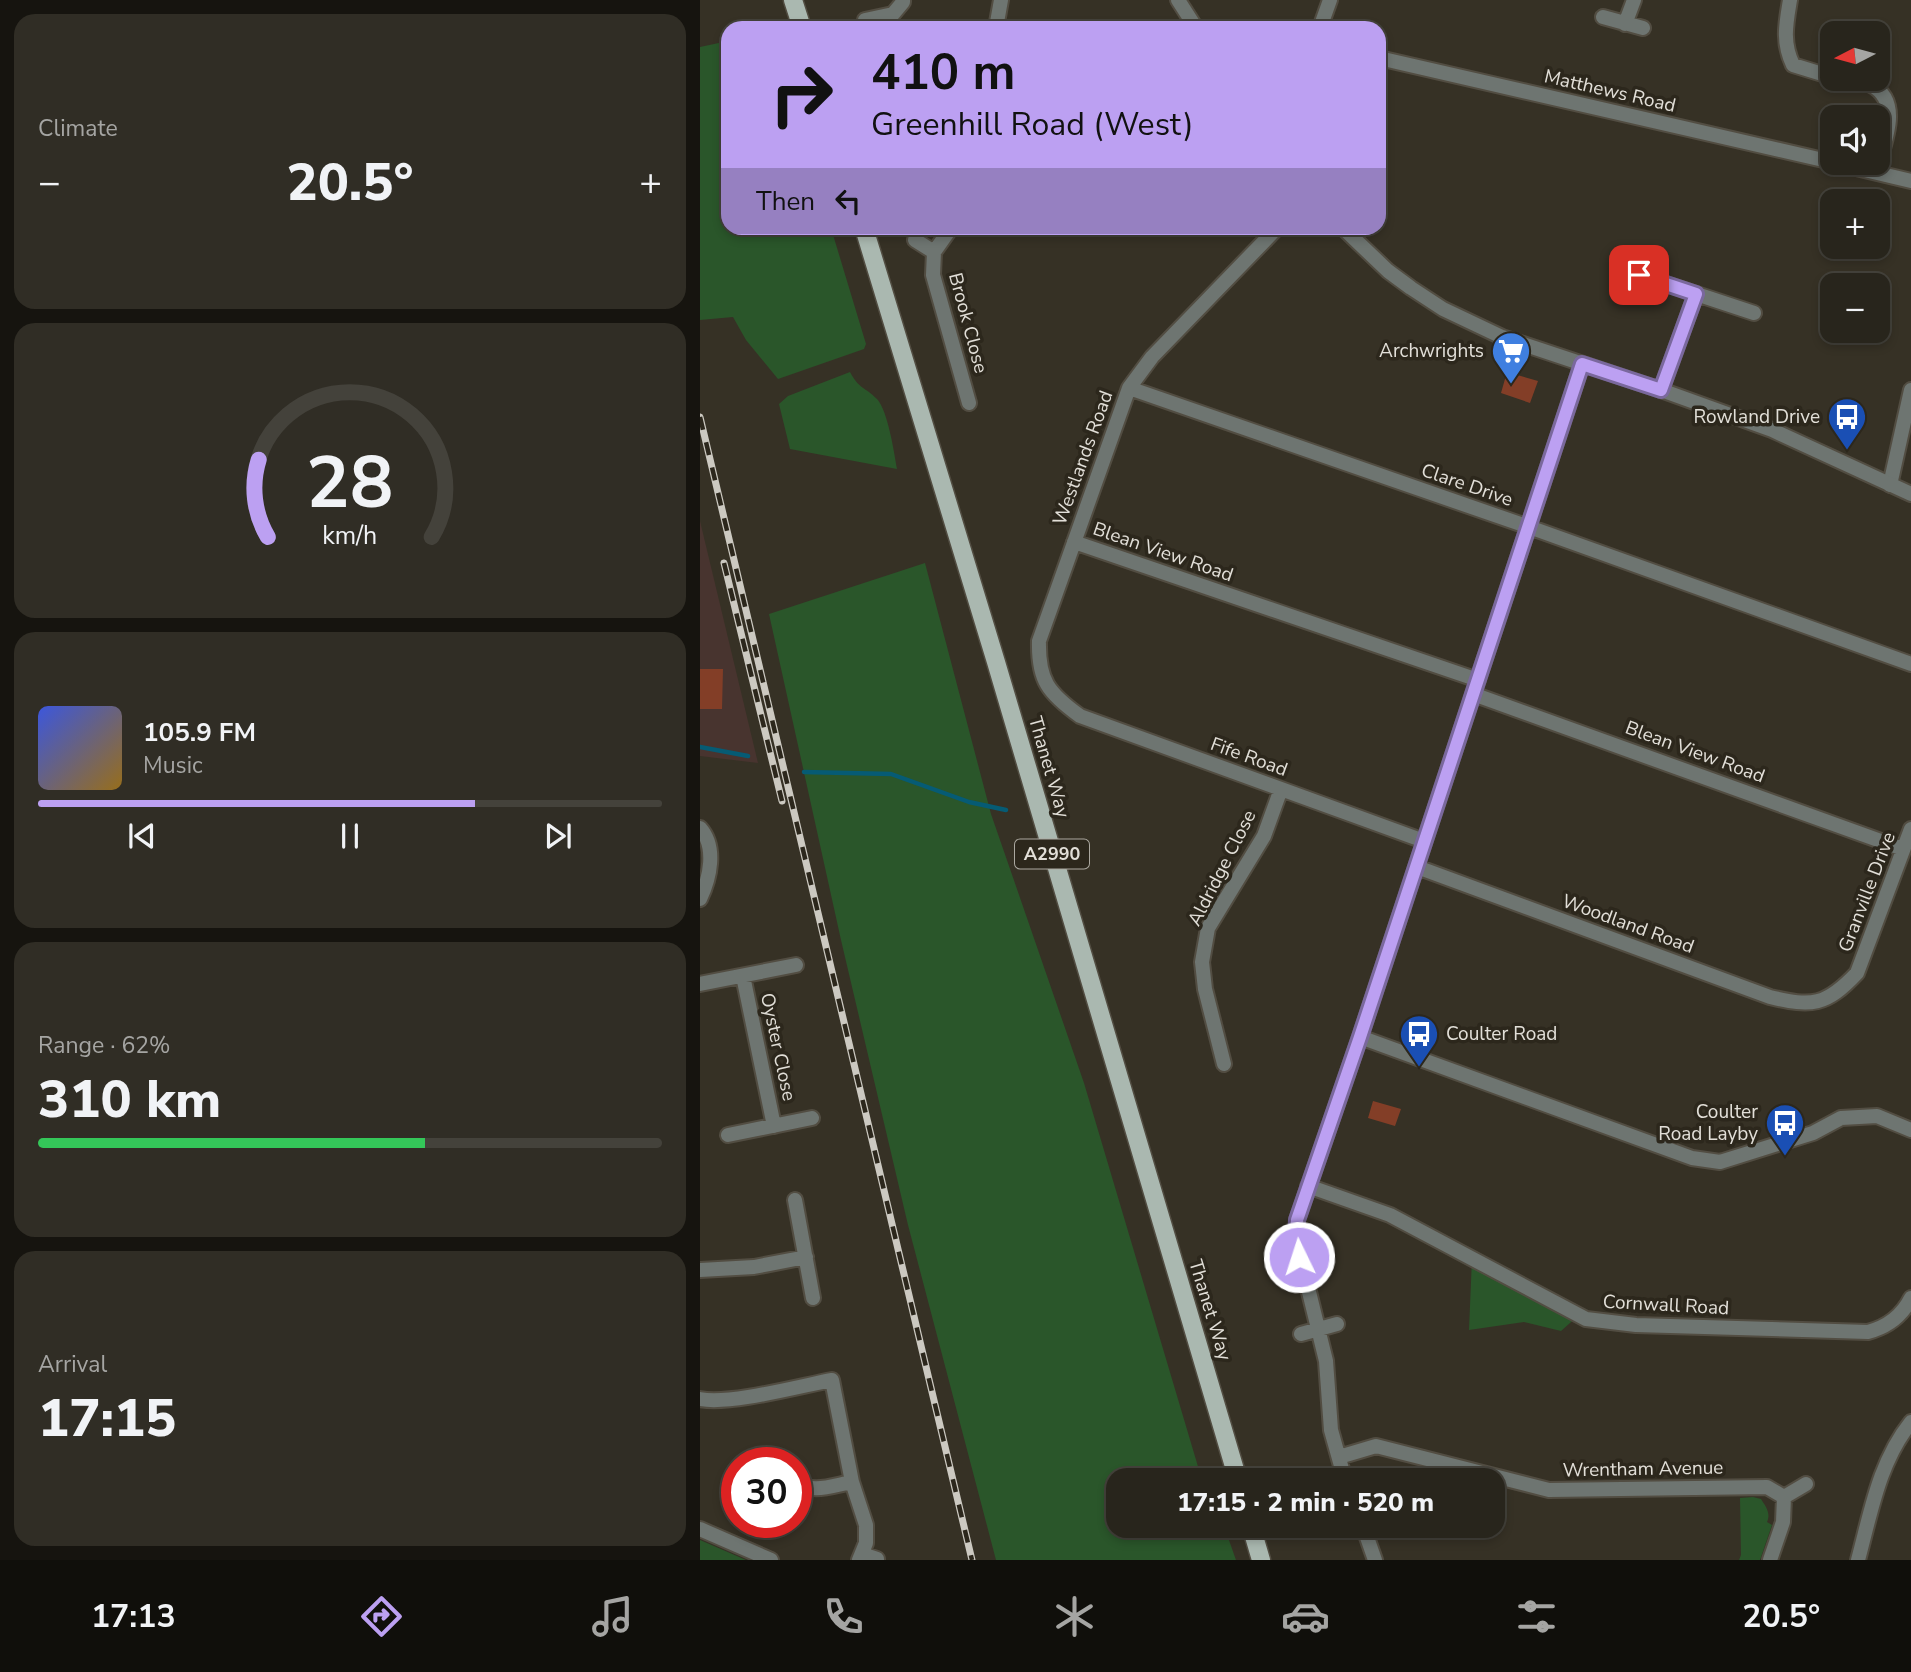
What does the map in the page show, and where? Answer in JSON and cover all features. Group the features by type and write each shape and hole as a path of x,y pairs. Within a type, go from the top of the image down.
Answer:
{"main road":[{"path":"793,0 800,21"},
{"name":"Thanet Way","path":"866,235 1234,1468"},
{"path":"1255,1538 1261,1560"}],"street":[{"path":"865,20 893,14 903,0"},
{"path":"997,21 1001,0"},
{"path":"1178,0 1192,21"},
{"path":"1322,21 1330,0"},
{"path":"1625,24 1634,0"},
{"path":"1790,0 1784,33 1786,51 1793,65 1820,73"},
{"path":"1603,17 1643,28"},
{"name":"Matthews Road","path":"1386,60 1820,159"},
{"path":"1878,91 1885,96 1888,105"},
{"name":"Matthews Road","path":"1888,175 1911,181"},
{"name":"Brook Close","path":"946,235 934,252 933,275 974,402 954,408"},
{"name":"Westlands Road","path":"1063,704 1046,685 1038,660 1039,641 1129,388 1152,357 1270,235"},
{"path":"1350,235 1388,271 1443,309 1502,337 1772,430 1911,494"},
{"name":"Brook Close","path":"915,240 934,252"},
{"path":"1640,274 1754,312"},
{"path":"1661,390 1696,294"},
{"path":"1342,1468 1331,1430 1326,1361 1296,1239 1297,1220 1417,867 1582,364"},
{"name":"Clare Drive","path":"1129,388 1911,664"},
{"path":"1891,485 1911,390"},
{"name":"Blean View Road","path":"1074,542 1476,687 1903,849"},
{"name":"Fife Road","path":"1063,704 1080,716 1424,841"},
{"name":"Aldridge Close","path":"1223,1064 1228,1047 1205,989 1202,962 1208,928 1264,836 1280,789"},
{"path":"700,828 709,842 710,868 700,899"},
{"name":"Granville Drive","path":"1829,998 1857,973 1911,829"},
{"name":"Woodland Road","path":"1417,867 1770,997 1798,1004 1829,998"},
{"path":"700,984 796,965"},
{"name":"Oyster Close","path":"743,976 774,1126"},
{"path":"1360,1037 1699,1160 1720,1162 1766,1149 1813,1133 1841,1118 1877,1116 1911,1130"},
{"name":"Oyster Close","path":"728,1135 813,1118"},
{"name":"Cornwall Road","path":"1308,1186 1390,1215 1586,1319 1636,1325 1868,1332 1882,1329 1899,1316 1911,1298"},
{"path":"795,1200 813,1298"},
{"path":"700,1270 754,1267 806,1256"},
{"path":"1301,1334 1337,1324"},
{"path":"700,1399 751,1395 832,1380 852,1482 866,1525 866,1543 860,1557 877,1559"},
{"path":"1858,1560 1888,1458 1911,1422"},
{"name":"Wrentham Avenue","path":"1339,1457 1376,1446 1549,1490 1767,1487 1784,1497"},
{"path":"812,1488 852,1482"},
{"path":"1770,1560 1783,1522 1784,1497 1806,1484"},
{"path":"700,1529 771,1560"},
{"path":"1367,1538 1375,1560"}],"shaded area":[{"path":"700,521 758,763 700,756"}],"green space":[{"path":"721,42 721,235 833,235 866,344 864,349 778,379 746,340 733,317 700,320 700,47"},
{"path":"850,372 856,382 881,405 890,432 897,469 790,449 779,404 788,396"},
{"path":"925,563 991,814 1084,1083 1198,1468 1106,1468 1106,1538 1228,1538 1236,1560 996,1560 908,1225 841,940 769,614"},
{"path":"1472,1258 1579,1315 1561,1331 1524,1322 1469,1330"},
{"path":"1740,1498 1761,1499 1768,1513 1767,1522 1772,1525 1760,1560 1739,1560"},
{"path":"700,1540 746,1560 700,1560"}],"building":[{"path":"1507,372 1538,381 1530,403 1501,393"},
{"path":"700,669 723,669 722,709 700,709"},
{"path":"1373,1101 1401,1109 1395,1126 1368,1118"}],"waterway":[{"path":"700,747 748,756"},
{"path":"804,772 891,774 969,802 1006,810"}],"railway":[{"path":"700,417 972,1560"},
{"path":"724,563 782,801"}],"place":[{"name":"Archwrights","path":"1511,385"},
{"name":"Rowland Drive","path":"1847,451"},
{"name":"Coulter Road","path":"1419,1068"},
{"name":"Coulter Road Layby","path":"1785,1157"}],"route":[{"path":"1299,1257 1297,1220 1417,867 1582,364 1661,390 1696,294 1639,275"}]}
